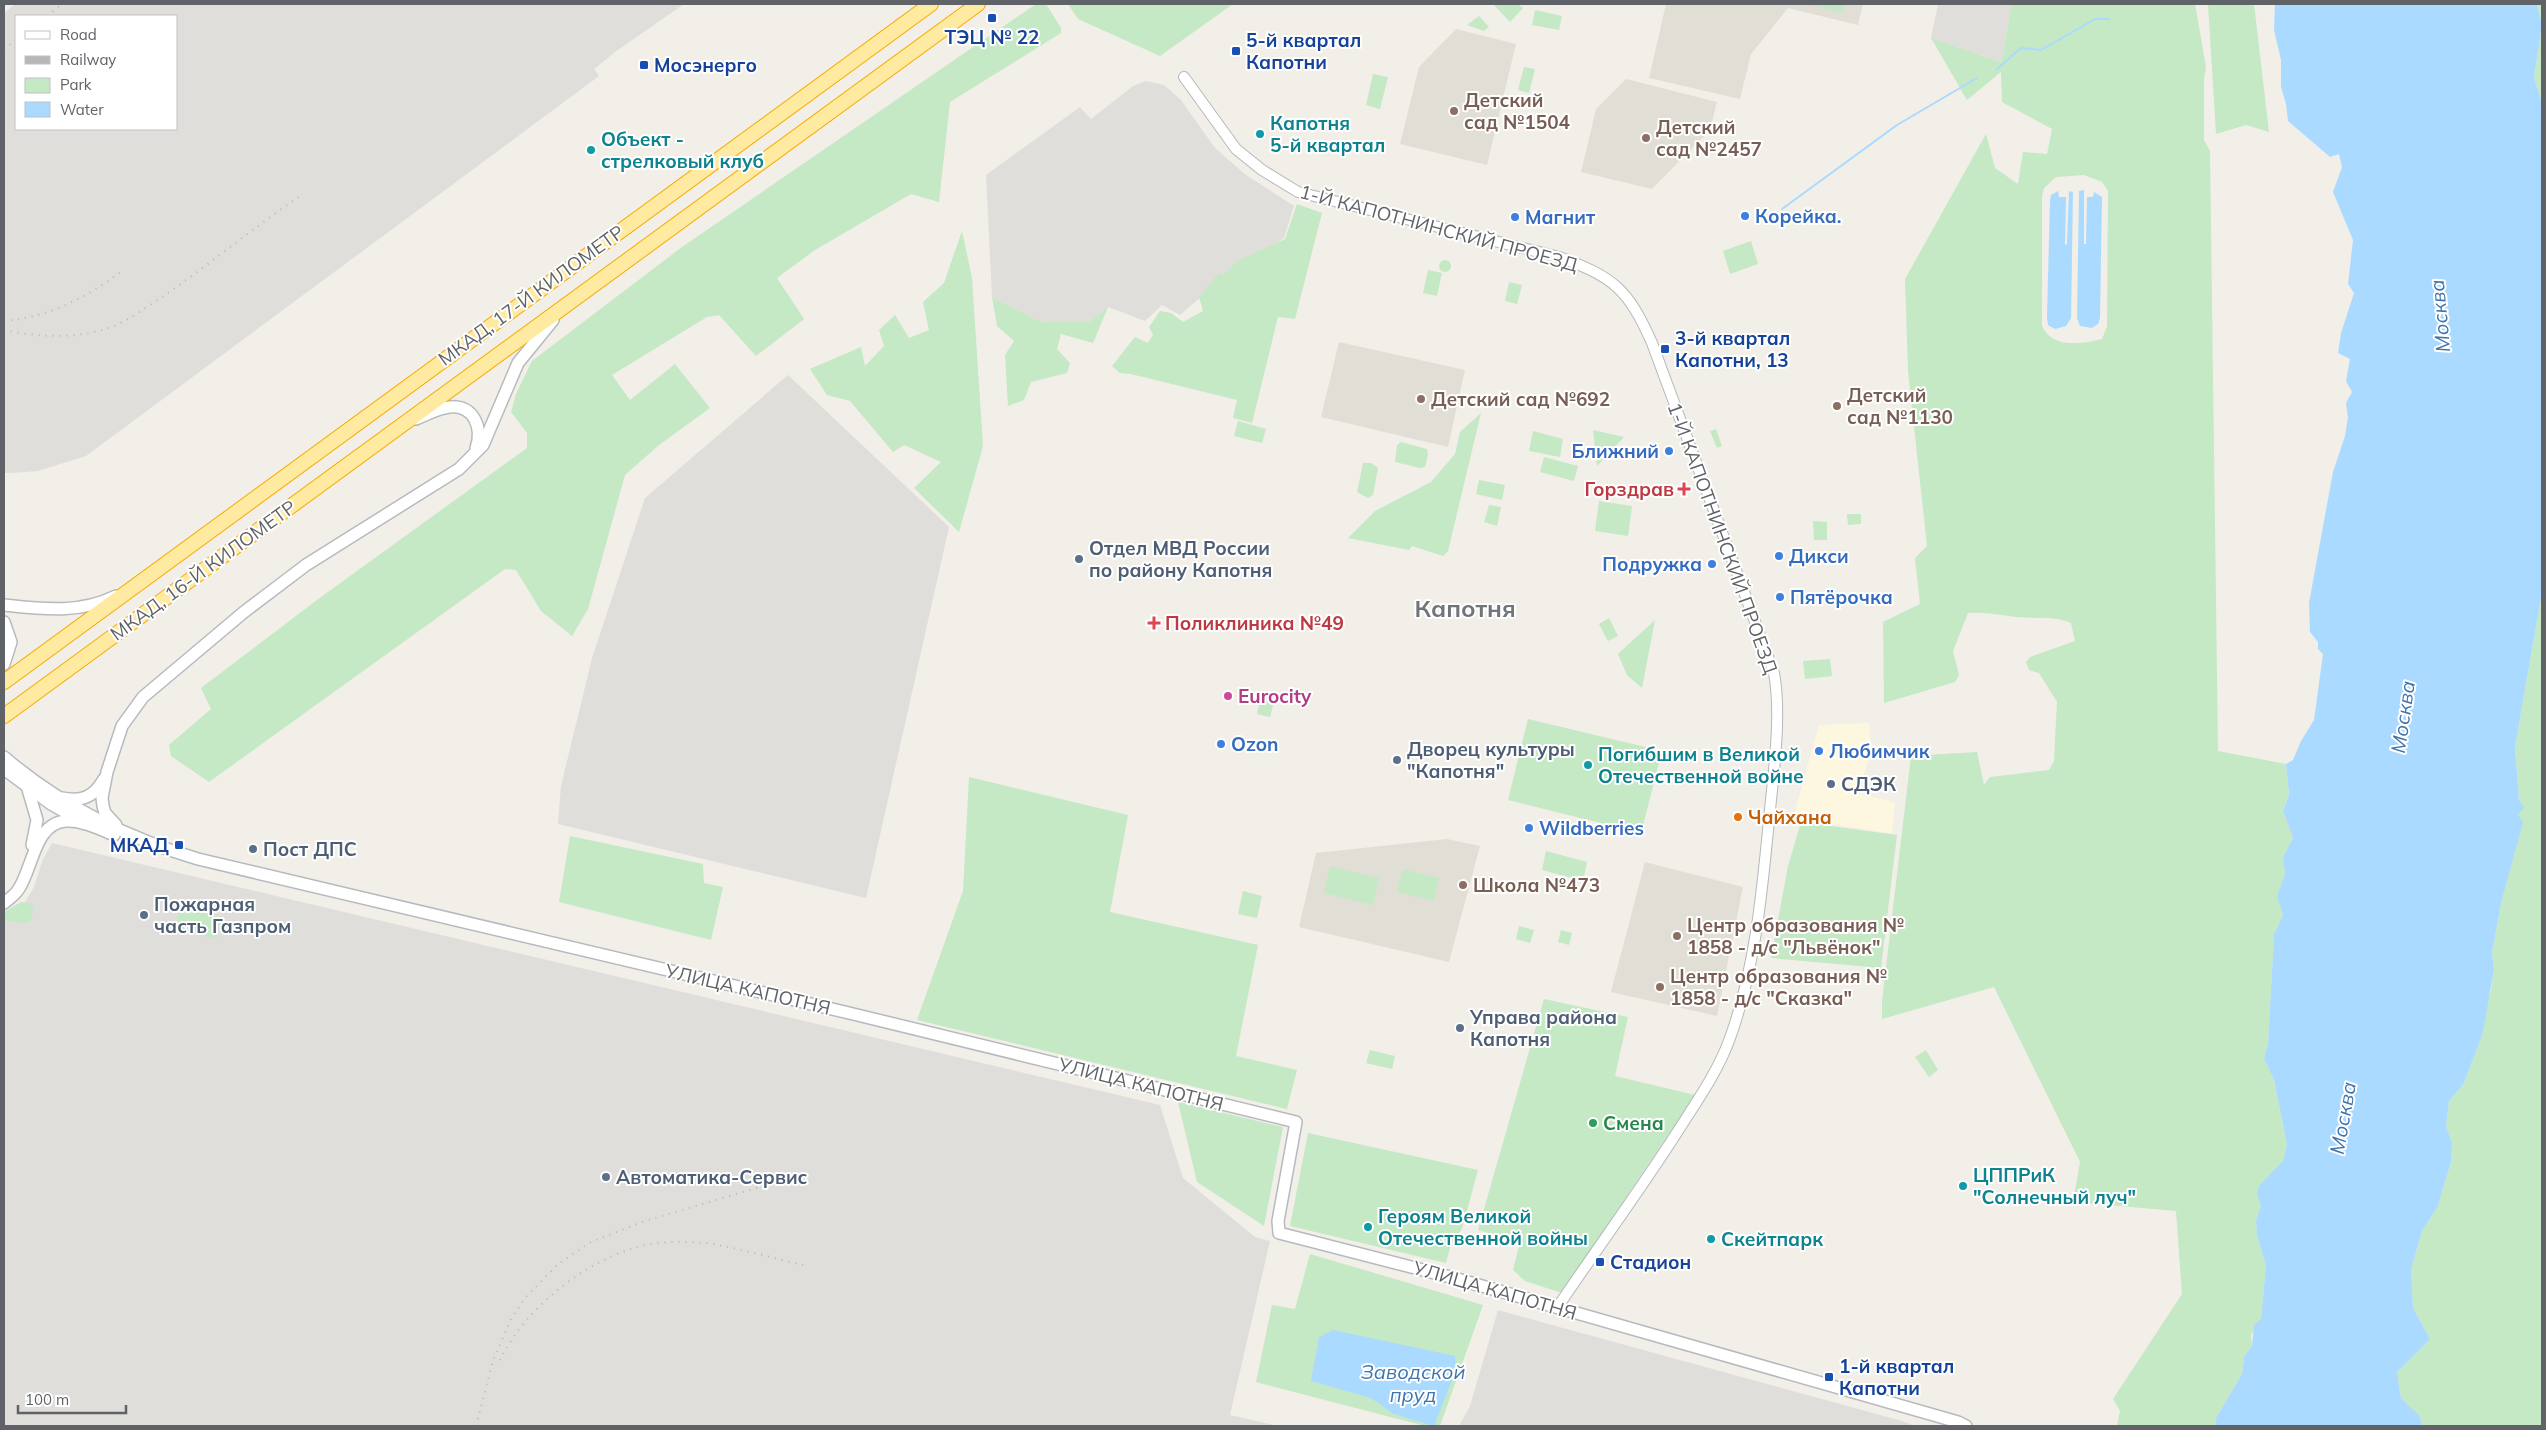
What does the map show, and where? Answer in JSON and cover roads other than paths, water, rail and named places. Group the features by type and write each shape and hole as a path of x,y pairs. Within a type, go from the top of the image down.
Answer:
{"highway":[{"name":"МКАД, 17-Й КИЛОМЕТР","path":"133,588 931,4"},
{"name":"МКАД, 17-Й КИЛОМЕТР","path":"402,424 978,4"},
{"name":"МКАД, 16-Й КИЛОМЕТР","path":"4,716 402,424"},
{"name":"МКАД, 16-Й КИЛОМЕТР","path":"4,682 133,588"}],"main road":[{"path":"57,797 70,800 87,798 98,788 107,772 122,726 143,697 158,682 306,565 459,470 483,445 518,363 541,333 570,302"},
{"path":"402,424 444,408 458,407 466,410 478,423 479,431 479,438 470,459"},
{"path":"4,605 66,610 108,600 133,588"},
{"path":"4,622 11,642 4,664"},
{"path":"6,763 27,786 51,804 90,825 155,850 182,855"},
{"path":"6,763 57,797 123,831 182,855"},
{"path":"107,772 103,806 112,821 123,831"},
{"path":"4,897 13,890 20,879 36,830 37,820 27,786"},
{"path":"4,902 18,891 42,835 52,824 67,821 90,825"},
{"name":"УЛИЦА КАПОТНЯ","path":"182,855 850,1013 1296,1122 1278,1221 1279,1233 1419,1268 1958,1422 1966,1426"}],"street":[{"name":"1-Й КАПОТНИНСКИЙ ПРОЕЗД","path":"1184,77 1236,149 1262,170 1298,192 1559,257 1600,274 1616,284 1633,304 1652,343 1774,673 1776,690 1774,767 1767,845 1754,949 1730,1038 1717,1066 1689,1114 1557,1308"}],"water":[{"name":"Москва","path":"2275,4 2537,4 2542,25 2534,78 2542,102 2542,592 2515,747 2519,800 2524,808 2518,815 2523,822 2501,904 2492,953 2494,970 2482,1036 2463,1085 2449,1101 2446,1126 2452,1143 2451,1162 2438,1206 2422,1231 2411,1270 2413,1308 2430,1339 2397,1372 2401,1398 2420,1416 2422,1426 2216,1426 2216,1418 2242,1374 2244,1357 2252,1346 2254,1325 2261,1319 2266,1265 2257,1236 2256,1220 2261,1206 2257,1195 2259,1186 2283,1161 2287,1145 2274,1080 2264,1059 2268,1044 2274,934 2283,915 2277,896 2285,875 2283,857 2293,838 2283,811 2289,795 2286,764 2293,760 2301,741 2314,720 2323,654 2318,649 2318,642 2310,632 2309,603 2333,472 2345,436 2348,417 2346,403 2352,392 2346,381 2350,359 2338,353 2341,333 2354,293 2348,284 2353,240 2333,192 2342,167 2339,154 2330,157 2288,121 2281,87 2281,60 2274,30"},
{"path":"2084,190 2084,244 2086,244 2087,197 2093,197 2094,192 2102,197 2100,318 2098,324 2092,328 2080,326 2077,318 2079,191"},
{"path":"2058,191 2059,197 2066,197 2065,245 2067,244 2069,191 2073,192 2071,318 2066,326 2055,329 2048,325 2047,317 2050,200 2051,195"},
{"name":"Заводской пруд","path":"1333,1330 1455,1356 1456,1370 1434,1426 1394,1414 1371,1398 1311,1381 1319,1337"}],"waterway":[{"path":"1997,69 2021,48 2041,50 2095,19 2109,19"},
{"path":"1782,209 1897,125 1977,78"}],"railway":[{"path":"48,15 62,4"},
{"path":"4,49 15,41"},
{"path":"4,330 29,334 68,336 106,329 120,323 177,287 299,197"},
{"path":"4,321 21,319 52,311 81,298 122,271"},
{"path":"476,1426 493,1361 511,1319 525,1298 558,1264 591,1242 645,1221 793,1177"},
{"path":"500,1360 510,1341 539,1307 556,1291 594,1265 634,1248 670,1242 706,1243 807,1266"}],"place":[{"name":"ТЭЦ № 22","path":"992,18"},
{"name":"5-й квартал Капотни","path":"1236,51"},
{"name":"Мосэнерго","path":"644,65"},
{"name":"Детский сад №1504","path":"1454,111"},
{"name":"Капотня 5-й квартал","path":"1260,134"},
{"name":"Детский сад №2457","path":"1646,138"},
{"name":"Объект - стрелковый клуб","path":"591,150"},
{"name":"Корейка.","path":"1745,216"},
{"name":"Магнит","path":"1515,217"},
{"name":"3-й квартал Капотни, 13","path":"1665,349"},
{"name":"Детский сад №692","path":"1421,399"},
{"name":"Детский сад №1130","path":"1837,406"},
{"name":"Ближний","path":"1669,451"},
{"name":"Горздрав","path":"1684,489"},
{"name":"Дикси","path":"1779,556"},
{"name":"Отдел МВД России по району Капотня","path":"1079,559"},
{"name":"Подружка","path":"1712,564"},
{"name":"Пятёрочка","path":"1780,597"},
{"name":"Поликлиника №49","path":"1154,623"},
{"name":"Eurocity","path":"1228,696"},
{"name":"Ozon","path":"1221,744"},
{"name":"Любимчик","path":"1819,751"},
{"name":"Дворец культуры \"Капотня\"","path":"1397,760"},
{"name":"Погибшим в Великой Отечественной войне","path":"1588,765"},
{"name":"СДЭК","path":"1831,784"},
{"name":"Чайхана","path":"1738,817"},
{"name":"Wildberries","path":"1529,828"},
{"name":"МКАД","path":"179,845"},
{"name":"Пост ДПС","path":"253,849"},
{"name":"Школа №473","path":"1463,885"},
{"name":"Пожарная часть Газпром","path":"144,915"},
{"name":"Центр образования № 1858 - д/с \"Львёнок\"","path":"1677,936"},
{"name":"Центр образования № 1858 - д/с \"Сказка\"","path":"1660,987"},
{"name":"Управа района Капотня","path":"1460,1028"},
{"name":"Смена","path":"1593,1123"},
{"name":"Автоматика-Сервис","path":"606,1177"},
{"name":"ЦППРиК \"Солнечный луч\"","path":"1963,1186"},
{"name":"Героям Великой Отечественной войны","path":"1368,1227"},
{"name":"Скейтпарк","path":"1711,1239"},
{"name":"Стадион","path":"1600,1262"},
{"name":"1-й квартал Капотни","path":"1829,1377"}],"district":[{"name":"Капотня","path":"1465,609"}]}
